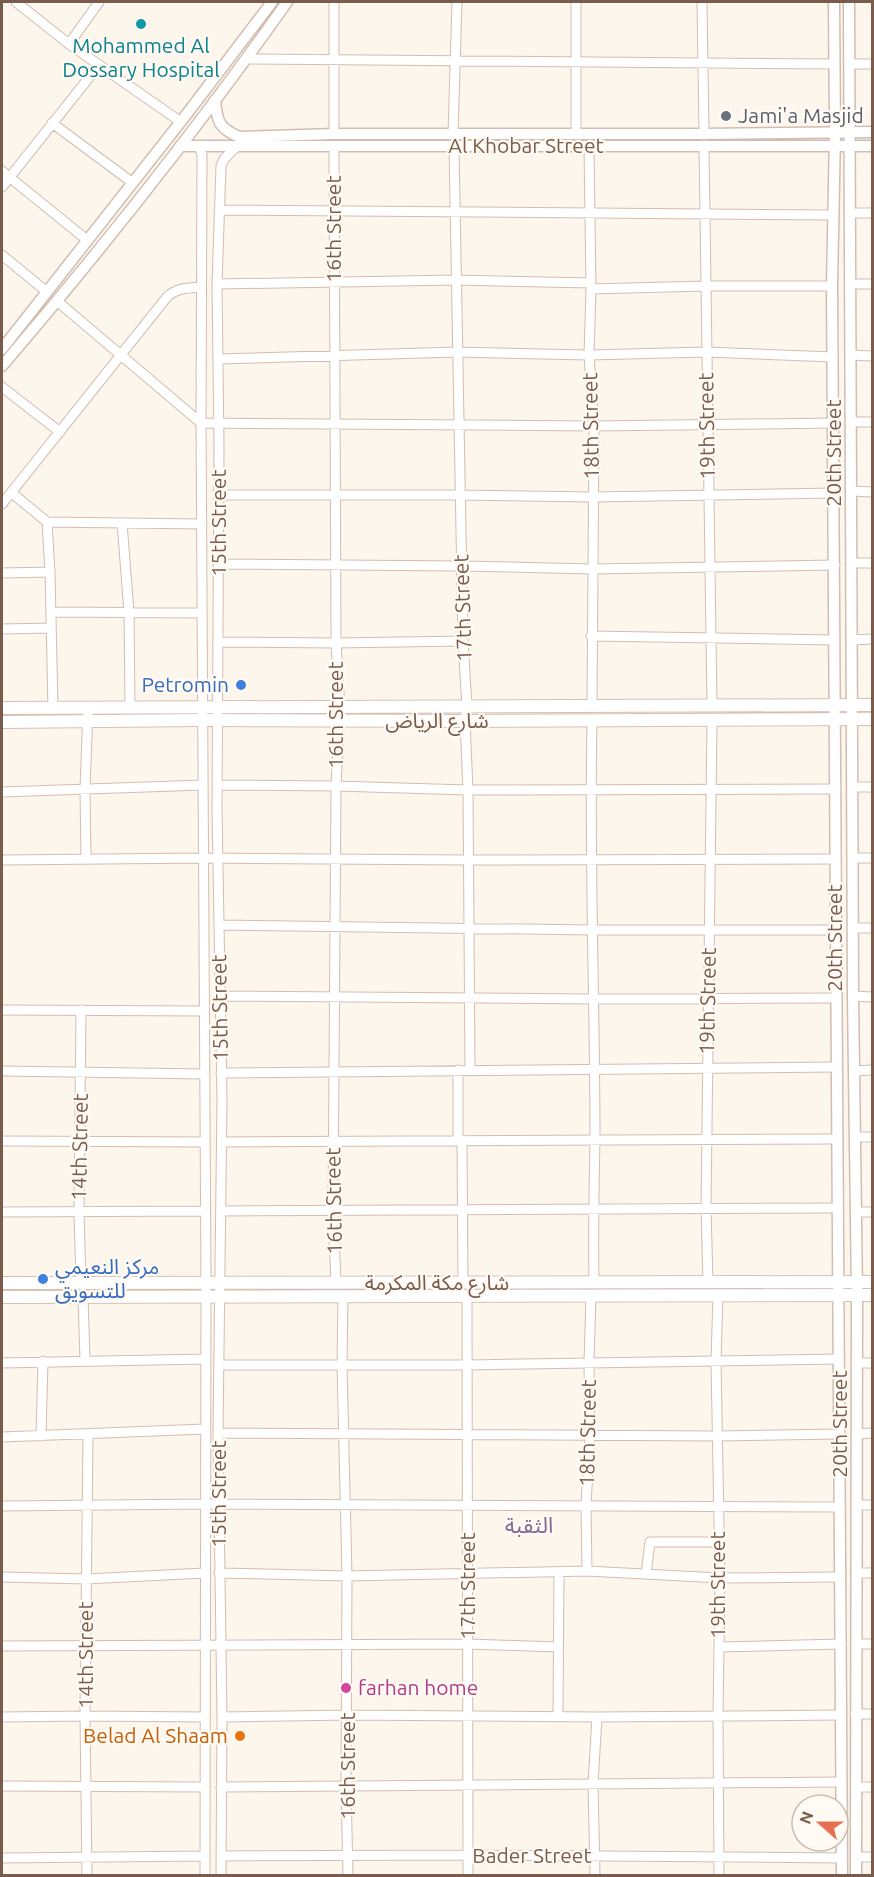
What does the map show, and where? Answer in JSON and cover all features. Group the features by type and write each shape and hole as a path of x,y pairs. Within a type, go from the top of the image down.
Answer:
{"main road":[{"name":"شارع الرياض","path":"339,714 465,721 592,720 873,705"},
{"name":"شارع الرياض","path":"2,708 130,709 203,714 339,714 467,707 592,706 873,719"},
{"name":"شارع الرياض","path":"2,722 118,721 203,714"},
{"name":"شارع مكة المكرمة","path":"2,1283 594,1282 857,1288 873,1282"},
{"name":"شارع مكة المكرمة","path":"2,1297 718,1295 839,1288"},
{"name":"شارع مكة المكرمة","path":"857,1288 873,1294"}],"street":[{"path":"16,2 69,44 181,122"},
{"path":"69,44 99,2"},
{"path":"2,349 181,122 272,2"},
{"path":"2,366 57,301 180,146 247,59 287,2"},
{"path":"334,2 334,134"},
{"name":"17th Street","path":"457,2 453,140 461,566 467,707 465,721 468,790 470,1070"},
{"path":"576,2 576,134"},
{"name":"19th Street","path":"702,2 712,713 706,1208 708,1283"},
{"name":"20th Street","path":"834,2 836,132 832,286 842,1875"},
{"name":"20th Street","path":"849,2 853,996 857,1288 856,1875"},
{"path":"247,59 834,64"},
{"path":"2,187 5,174 52,123 99,64"},
{"path":"849,64 873,64"},
{"name":"Al Khobar Street","path":"215,100 218,123 228,132 270,141 334,146 576,134 835,147 873,146"},
{"path":"52,123 133,183"},
{"name":"Al Khobar Street","path":"180,146 236,147 334,134 589,147 836,132 873,132"},
{"name":"15th Street","path":"199,146 202,155 201,423 206,1211 205,1875"},
{"name":"16th Street","path":"334,146 336,643 339,714 334,996 333,1210 336,1283"},
{"name":"15th Street","path":"222,1875 218,1433 222,1142 218,858 217,287 221,166 224,159 236,147"},
{"name":"18th Street","path":"589,147 591,286 589,355 594,426 592,706"},
{"path":"5,174 87,240"},
{"path":"202,192 220,192"},
{"path":"219,210 833,215"},
{"path":"850,213 873,213"},
{"path":"2,255 47,292"},
{"path":"2,504 172,291 335,282 456,280 591,286 832,286"},
{"path":"850,284 873,284"},
{"path":"57,301 201,423 594,426 834,423"},
{"path":"218,359 457,352 589,355 706,352 833,357"},
{"path":"851,355 873,356"},
{"path":"2,387 60,432"},
{"path":"851,422 873,422"},
{"path":"852,491 873,492"},
{"path":"12,493 46,522 202,524"},
{"path":"219,495 592,497 834,493"},
{"path":"46,522 50,573 52,709"},
{"path":"122,523 129,612 130,709"},
{"path":"852,563 873,563"},
{"path":"218,564 592,569 835,565"},
{"path":"2,573 50,573"},
{"path":"51,612 202,613"},
{"path":"2,629 51,628"},
{"path":"591,636 835,640"},
{"path":"852,640 873,639"},
{"path":"218,642 463,641"},
{"path":"86,859 85,789 88,709"},
{"path":"592,720 594,1282"},
{"path":"2,792 203,784"},
{"path":"218,785 468,790 836,789"},
{"path":"853,787 873,788"},
{"path":"853,858 873,858"},
{"path":"2,860 835,859"},
{"path":"219,925 591,930 835,930"},
{"path":"853,928 873,928"},
{"path":"220,996 836,998"},
{"path":"853,996 873,997"},
{"path":"2,1010 204,1011"},
{"name":"14th Street","path":"81,1010 79,1212 81,1283"},
{"path":"221,1073 836,1067"},
{"path":"458,1070 463,1283"},
{"path":"855,1071 873,1070"},
{"path":"2,1071 205,1074"},
{"path":"855,1137 873,1137"},
{"path":"222,1142 837,1139"},
{"path":"2,1141 205,1142"},
{"path":"221,1211 838,1208"},
{"path":"2,1212 206,1211"},
{"path":"856,1212 873,1212"},
{"name":"18th Street","path":"587,1571 586,1506 591,1435 589,1363 591,1295"},
{"name":"19th Street","path":"718,1295 716,1361 720,1578 719,1875"},
{"name":"16th Street","path":"343,1296 348,1875"},
{"name":"17th Street","path":"467,1296 468,1875"},
{"path":"83,1297 85,1360"},
{"path":"2,1363 205,1359"},
{"path":"220,1365 468,1365 839,1359"},
{"path":"41,1436 44,1361"},
{"path":"856,1363 873,1363"},
{"path":"2,1437 205,1430"},
{"path":"218,1433 717,1436 840,1434"},
{"path":"857,1434 873,1433"},
{"name":"14th Street","path":"87,1875 85,1716 88,1435"},
{"path":"2,1506 219,1504 840,1507"},
{"path":"857,1505 873,1505"},
{"path":"646,1574 650,1542 719,1542"},
{"path":"219,1573 347,1576 587,1571 720,1578 839,1577"},
{"path":"558,1716 559,1572"},
{"path":"2,1577 86,1579 205,1573"},
{"path":"857,1574 873,1573"},
{"path":"2,1646 468,1644 558,1647"},
{"path":"719,1647 841,1644"},
{"path":"856,1644 873,1644"},
{"path":"855,1714 873,1714"},
{"path":"222,1717 841,1715"},
{"path":"2,1717 205,1717"},
{"path":"595,1875 594,1784 597,1717"},
{"path":"221,1787 841,1782"},
{"path":"2,1786 205,1787"},
{"path":"856,1787 873,1787"},
{"path":"2,1858 205,1856"},
{"name":"Bader Street","path":"221,1856 842,1858"},
{"path":"856,1857 873,1857"}],"place":[{"name":"Mohammed Al Dossary Hospital","path":"141,24"},
{"name":"Jami'a Masjid","path":"726,116"},
{"name":"Petromin","path":"241,685"},
{"name":"مركز النعيمي للتسويق","path":"43,1279"},
{"name":"farhan home","path":"346,1688"},
{"name":"Belad Al Shaam","path":"240,1736"}],"district":[{"name":"الثقبة","path":"529,1525"}]}
